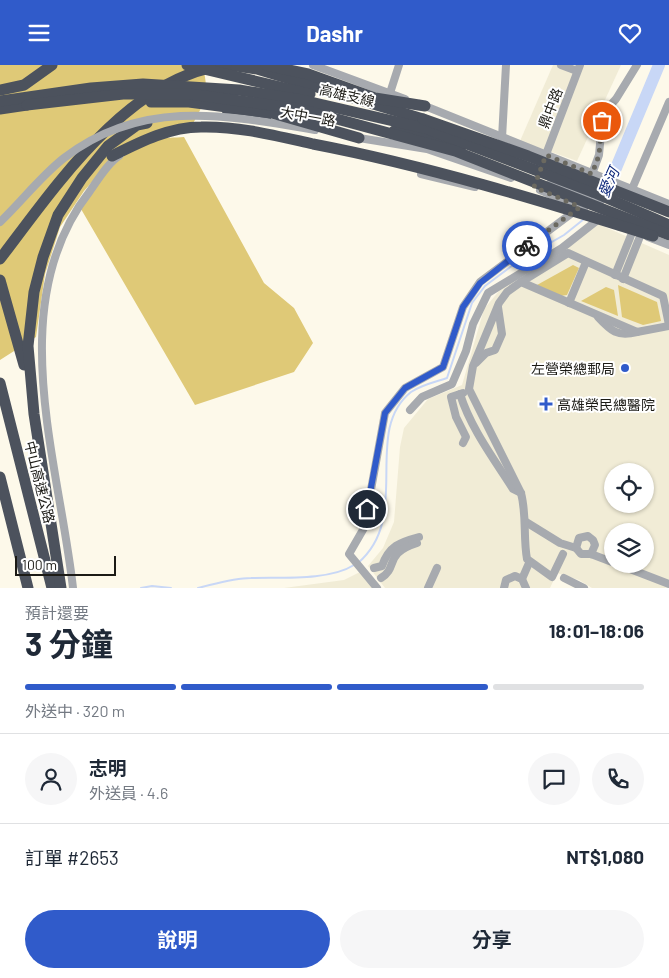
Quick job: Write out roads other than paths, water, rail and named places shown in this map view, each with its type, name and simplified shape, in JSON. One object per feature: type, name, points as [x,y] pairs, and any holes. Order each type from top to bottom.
[{"type":"highway","points":[[0,91],[24,85],[52,65]]},
{"type":"highway","points":[[187,65],[398,115],[528,156],[669,212]]},
{"type":"highway","points":[[0,259],[56,185],[127,111],[181,77],[209,67],[226,65]]},
{"type":"highway","points":[[230,65],[257,69],[426,124]]},
{"type":"highway","points":[[266,65],[308,74],[375,98],[425,106]]},
{"type":"highway","name":"高雄支線","points":[[0,101],[91,88],[143,85],[239,90],[302,100],[426,124],[669,226]]},
{"type":"highway","name":"高雄支線","points":[[0,109],[123,94],[190,94],[300,109],[455,151],[669,234]]},
{"type":"highway","points":[[27,105],[53,107],[111,102],[189,102],[272,113],[359,138]]},
{"type":"highway","points":[[34,414],[28,346],[34,292],[43,257],[58,215],[82,178],[108,146],[137,125],[194,114],[244,115],[417,133],[534,175]]},
{"type":"highway","points":[[58,215],[94,172],[112,156],[151,137],[186,128],[208,127],[248,131],[354,151],[555,205],[669,241]]},
{"type":"highway","points":[[594,196],[620,197],[669,217]]},
{"type":"highway","points":[[0,280],[21,353],[34,414],[61,588]]},
{"type":"highway","name":"中山高速公路","points":[[0,383],[52,588]]},
{"type":"highway","points":[[0,477],[28,588]]},
{"type":"street","points":[[313,65],[425,106],[502,139],[669,204]]},
{"type":"street","points":[[390,93],[399,65]]},
{"type":"street","points":[[502,139],[506,65]]},
{"type":"street","points":[[561,65],[579,68]]},
{"type":"street","points":[[592,174],[599,155],[602,121],[606,110],[616,99],[637,65]]},
{"type":"street","name":"鼎中路","points":[[534,187],[534,175],[546,155],[579,68]]},
{"type":"street","points":[[632,189],[669,101]]},
{"type":"street","name":"大中一路","points":[[0,223],[64,159],[93,139],[128,124],[172,115],[239,117],[427,149],[534,187],[669,245]]},
{"type":"street","points":[[73,588],[68,548],[49,443],[43,373],[42,325],[49,282],[59,246],[76,207],[114,159],[153,135],[190,127],[237,131],[354,154],[459,185],[525,194],[579,207]]},
{"type":"street","points":[[534,175],[594,196],[605,204],[669,234]]},
{"type":"street","points":[[377,588],[349,554],[364,529],[385,413],[405,388],[443,367],[463,307],[480,283],[579,207]]},
{"type":"street","points":[[410,410],[422,397],[452,384],[466,351],[473,324],[488,293],[562,249],[601,217]]},
{"type":"street","points":[[615,275],[632,230],[637,225],[644,222],[669,226]]},
{"type":"street","points":[[623,279],[641,234]]},
{"type":"street","points":[[521,282],[636,331],[669,325],[663,296],[568,253],[521,282],[507,292],[498,304],[473,366],[469,389],[521,493],[526,522],[524,545],[529,563],[522,579]]},
{"type":"street","points":[[569,303],[586,262]]},
{"type":"street","points":[[473,366],[486,353],[495,350],[502,334],[498,304]]},
{"type":"street","points":[[463,443],[466,437],[456,417],[451,397],[469,389]]},
{"type":"street","points":[[460,394],[466,413],[479,436],[513,489],[521,493]]},
{"type":"street","points":[[479,436],[488,428]]},
{"type":"street","points":[[526,522],[560,543],[576,548],[581,554],[591,554],[604,559]]},
{"type":"street","points":[[576,548],[579,538],[588,536],[595,545],[591,554]]},
{"type":"street","points":[[374,568],[382,566],[396,543],[418,540],[402,548],[393,556],[386,575],[381,578]]},
{"type":"street","points":[[529,563],[552,577],[563,554]]},
{"type":"street","points":[[428,588],[437,568]]},
{"type":"street","points":[[640,573],[669,584]]},
{"type":"street","points":[[504,588],[508,578],[515,576],[522,579],[526,588]]},
{"type":"street","points":[[564,578],[584,588]]},
{"type":"waterway","name":"愛河","points":[[606,192],[659,65]]},
{"type":"waterway","name":"愛河","points":[[358,563],[374,544],[382,522],[386,499],[389,429],[397,409],[411,392],[447,378],[472,303],[485,286],[517,262],[564,235],[584,219]]},
{"type":"waterway","points":[[198,588],[244,578],[318,576],[331,574],[354,565]]},
{"type":"waterway","points":[[141,588],[152,586],[171,588]]},
{"type":"place","name":"左營榮總郵局","points":[[625,368]]},
{"type":"place","name":"高雄榮民總醫院","points":[[546,404]]}]
